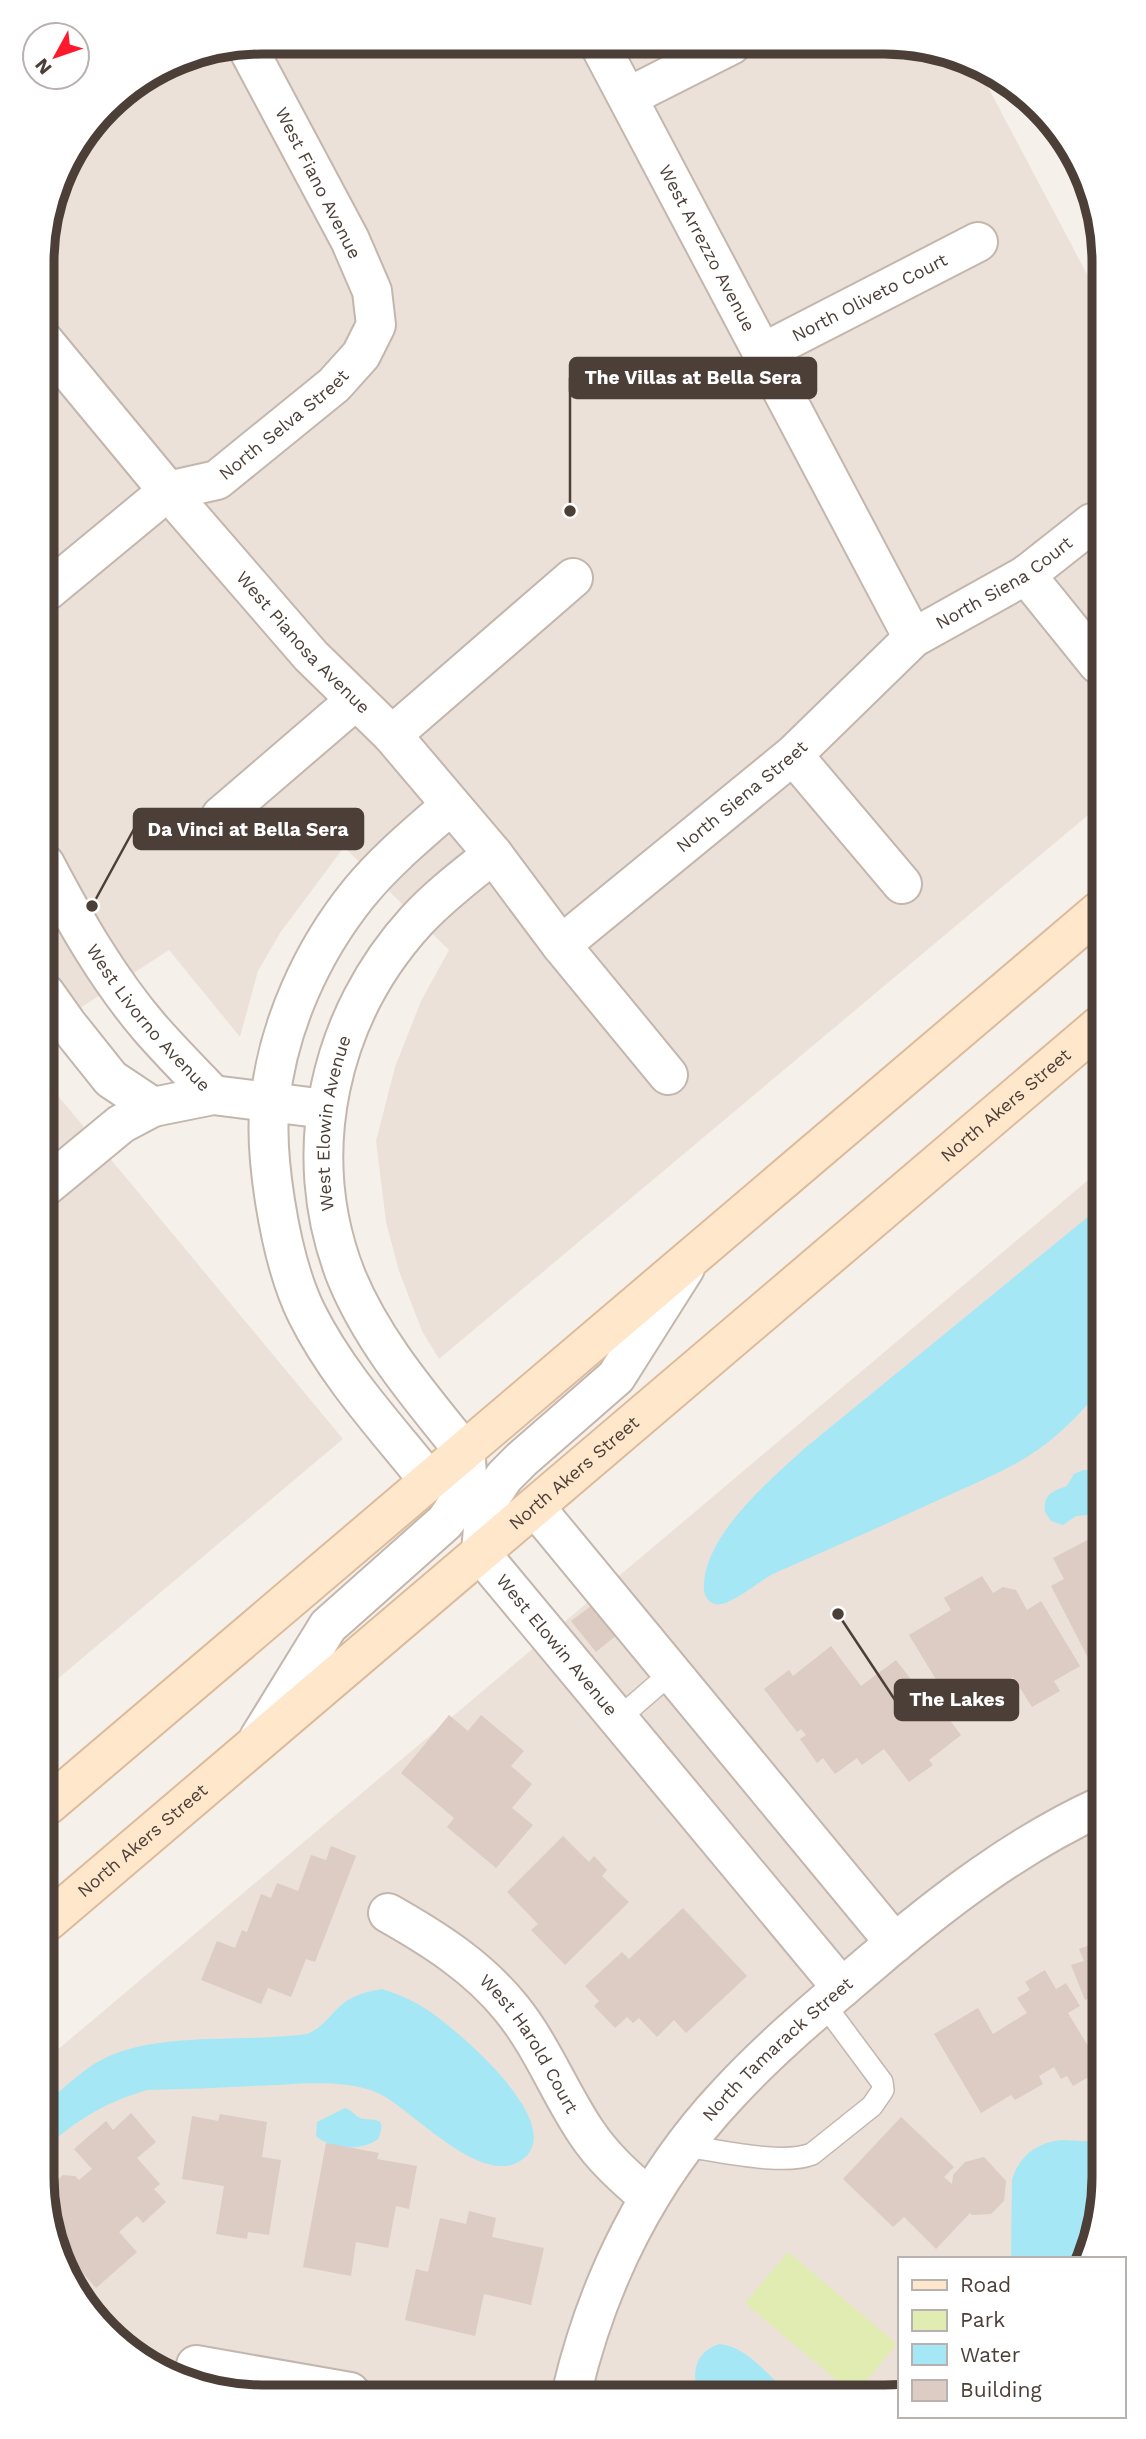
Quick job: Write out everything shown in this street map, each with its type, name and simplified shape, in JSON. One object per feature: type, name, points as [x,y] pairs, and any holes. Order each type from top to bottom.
[{"type":"main road","points":[[54,1800],[1092,917]]},
{"type":"main road","name":"North Akers Street","points":[[54,1916],[1092,1033]]},
{"type":"street","name":"West Arrezzo Avenue","points":[[605,54],[913,638]]},
{"type":"street","points":[[628,97],[713,54]]},
{"type":"street","name":"West Fiano Avenue","points":[[251,55],[350,240],[372,290],[376,326]]},
{"type":"street","name":"North Oliveto Court","points":[[762,353],[978,242]]},
{"type":"street","name":"North Selva Street","points":[[168,491],[217,480],[334,385],[361,355],[376,326]]},
{"type":"street","name":"West Pianosa Avenue","points":[[55,354],[168,491],[311,656],[392,735],[493,854],[561,945],[668,1075]]},
{"type":"street","points":[[55,585],[168,491]]},
{"type":"street","name":"North Siena Court","points":[[913,638],[1026,575],[1092,523]]},
{"type":"street","points":[[1026,575],[1092,655]]},
{"type":"street","points":[[392,735],[573,578]]},
{"type":"street","name":"North Siena Street","points":[[561,945],[793,755],[913,638]]},
{"type":"street","points":[[220,816],[356,700]]},
{"type":"street","points":[[793,755],[902,884]]},
{"type":"street","points":[[429,1481],[348,1380],[326,1349],[305,1311],[279,1227],[271,1173],[270,1102],[280,1045],[296,1001],[322,947],[358,894],[401,848],[451,805]]},
{"type":"street","name":"West Elowin Avenue","points":[[464,1451],[390,1358],[346,1275],[331,1227],[323,1182],[326,1109],[337,1056],[382,965],[408,931],[440,897],[493,854]]},
{"type":"street","name":"West Livorno Avenue","points":[[55,881],[103,964],[128,999],[149,1027],[213,1095]]},
{"type":"street","points":[[55,1007],[111,1079],[153,1107]]},
{"type":"street","name":"West Livorno Avenue","points":[[55,1179],[121,1124],[153,1107],[213,1095],[326,1109]]},
{"type":"street","points":[[481,1554],[484,1514],[492,1495],[504,1478],[616,1377],[690,1260]]},
{"type":"street","points":[[252,1749],[328,1626],[428,1539],[452,1514],[467,1485],[468,1466],[464,1451]]},
{"type":"street","points":[[535,1507],[895,1943]]},
{"type":"street","name":"West Elowin Avenue","points":[[481,1554],[618,1718],[833,1996]]},
{"type":"street","name":"North Tamarack Street","points":[[574,2385],[590,2324],[624,2246],[649,2199],[684,2146],[726,2095],[895,1943],[1004,1862],[1091,1812]]},
{"type":"street","name":"West Harold Court","points":[[388,1913],[439,1942],[482,1976],[534,2039],[586,2132],[609,2162],[649,2199]]},
{"type":"street","points":[[196,2365],[310,2385]]},
{"type":"lane","points":[[618,1718],[671,1673]]},
{"type":"lane","points":[[684,2146],[777,2158],[804,2157],[812,2154],[872,2106],[883,2090],[882,2082],[833,1996]]},
{"type":"shaded area","points":[[884,54],[925,58],[951,65],[985,81],[1092,284],[1092,812],[439,1359],[422,1331],[399,1271],[386,1222],[376,1141],[395,1067],[421,1001],[449,950],[344,847],[280,933],[258,971],[240,1037],[169,950],[55,1025],[55,248],[61,208],[70,182],[89,146],[115,115],[146,89],[182,70],[221,58],[248,55]]},
{"type":"shaded area","points":[[55,1092],[343,1439],[54,1682]]},
{"type":"shaded area","points":[[1092,1177],[1091,2191],[1088,2218],[1075,2257],[898,2257],[898,2384],[262,2385],[221,2381],[195,2374],[146,2350],[106,2314],[89,2293],[76,2269],[61,2231],[56,2204],[54,2053]]},
{"type":"green space","points":[[788,2252],[897,2344],[863,2385],[842,2385],[745,2303]]},
{"type":"water","points":[[1092,1214],[1091,1400],[1076,1417],[1038,1450],[1017,1463],[775,1573],[728,1602],[715,1604],[709,1601],[704,1592],[704,1582],[708,1563],[717,1544],[743,1508],[805,1448]]},
{"type":"water","points":[[1091,1470],[1091,1512],[1076,1516],[1063,1525],[1051,1521],[1045,1512],[1047,1497],[1067,1486],[1074,1474]]},
{"type":"water","points":[[382,1989],[415,2003],[440,2019],[481,2055],[520,2100],[531,2123],[533,2143],[523,2159],[507,2166],[488,2164],[449,2144],[380,2094],[351,2085],[335,2084],[147,2090],[120,2099],[95,2112],[54,2141],[54,2097],[82,2072],[105,2058],[151,2044],[307,2034],[319,2027],[350,1999]]},
{"type":"water","points":[[345,2108],[360,2118],[380,2122],[382,2126],[378,2139],[364,2146],[347,2147],[330,2144],[316,2136],[317,2122]]},
{"type":"water","points":[[1091,2141],[1091,2191],[1081,2244],[1075,2257],[1011,2257],[1012,2180],[1019,2164],[1030,2152],[1052,2142]]},
{"type":"water","points":[[719,2344],[729,2346],[747,2355],[779,2385],[696,2385],[698,2362],[712,2347]]},
{"type":"building","points":[[1091,1538],[1091,1664],[1051,1586],[1064,1579],[1053,1558]]},
{"type":"building","points":[[982,1576],[993,1593],[1003,1587],[1016,1590],[1027,1610],[1041,1601],[1080,1666],[1054,1681],[1060,1691],[1032,1707],[1013,1677],[964,1706],[949,1681],[940,1686],[909,1635],[951,1610],[944,1598]]},
{"type":"building","points":[[595,1603],[619,1633],[596,1652],[571,1621]]},
{"type":"building","points":[[831,1646],[861,1686],[896,1660],[927,1700],[932,1697],[961,1735],[929,1760],[933,1765],[909,1782],[884,1749],[862,1765],[857,1758],[835,1774],[823,1758],[817,1763],[800,1739],[806,1735],[801,1729],[797,1732],[764,1689],[789,1670],[793,1676]]},
{"type":"building","points":[[449,1715],[468,1731],[481,1715],[524,1751],[511,1766],[532,1784],[512,1808],[533,1825],[496,1868],[447,1827],[454,1818],[401,1773]]},
{"type":"building","points":[[563,1836],[589,1862],[594,1856],[607,1870],[602,1876],[629,1902],[565,1965],[531,1930],[538,1924],[507,1892]]},
{"type":"building","points":[[331,1846],[356,1856],[315,1962],[306,1959],[291,1997],[268,1988],[261,2004],[201,1980],[217,1941],[235,1948],[242,1930],[247,1932],[261,1894],[271,1898],[277,1883],[298,1891],[311,1855],[326,1860]]},
{"type":"building","points":[[683,1908],[747,1976],[686,2033],[674,2020],[657,2037],[639,2018],[633,2023],[627,2017],[615,2028],[594,2006],[599,2001],[585,1986],[622,1952],[629,1959]]},
{"type":"building","points":[[1091,1944],[1091,1998],[1085,2000],[1071,1965],[1084,1961],[1079,1949]]},
{"type":"building","points":[[1045,1970],[1056,1989],[1066,1983],[1080,2006],[1068,2013],[1091,2051],[1091,2075],[1073,2086],[1067,2076],[1061,2079],[1054,2067],[1039,2076],[1043,2084],[1015,2100],[1011,2095],[981,2113],[934,2034],[978,2008],[993,2034],[1027,2013],[1017,1998],[1030,1990],[1025,1982]]},
{"type":"building","points":[[131,2113],[156,2142],[137,2158],[160,2184],[154,2189],[166,2202],[143,2223],[137,2216],[119,2232],[137,2252],[96,2288],[70,2257],[61,2231],[54,2183],[63,2175],[75,2176],[79,2180],[92,2169],[74,2149],[106,2121],[113,2130]]},
{"type":"building","points":[[220,2114],[267,2122],[262,2157],[281,2160],[269,2235],[248,2232],[247,2239],[216,2234],[224,2186],[182,2179],[192,2116],[218,2121]]},
{"type":"building","points":[[901,2117],[954,2167],[944,2177],[952,2184],[953,2175],[965,2162],[984,2157],[1006,2181],[1004,2201],[991,2214],[970,2213],[936,2249],[904,2217],[893,2227],[843,2179]]},
{"type":"building","points":[[326,2143],[379,2153],[377,2159],[417,2166],[409,2209],[396,2206],[388,2248],[356,2242],[351,2276],[303,2267]]},
{"type":"building","points":[[469,2211],[496,2218],[492,2237],[544,2248],[531,2305],[484,2294],[475,2336],[405,2320],[416,2269],[428,2272],[440,2218],[466,2224]]},
{"type":"place","name":"The Villas at Bella Sera","points":[[570,511]]},
{"type":"place","name":"Da Vinci at Bella Sera","points":[[92,906]]},
{"type":"place","name":"The Lakes","points":[[838,1614]]}]
